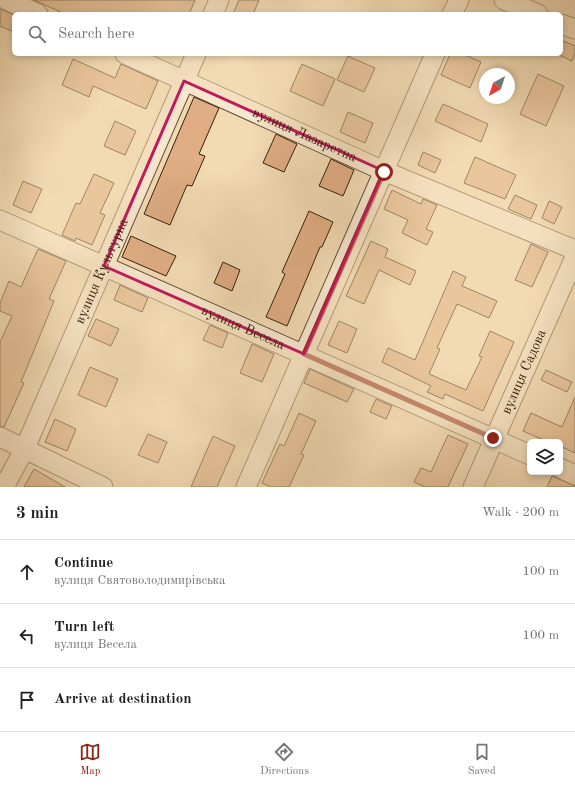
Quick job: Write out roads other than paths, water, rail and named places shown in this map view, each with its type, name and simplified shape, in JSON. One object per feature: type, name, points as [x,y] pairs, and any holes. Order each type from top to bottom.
[{"type":"street","points":[[7,0],[34,12]]},
{"type":"street","points":[[214,12],[220,0]]},
{"type":"street","points":[[453,12],[459,0]]},
{"type":"street","points":[[504,0],[533,12]]},
{"type":"street","points":[[563,25],[575,29]]},
{"type":"street","name":"вулиця Лазаретна","points":[[129,56],[384,172],[575,250]]},
{"type":"street","name":"вулиця Культурна","points":[[4,487],[25,448],[195,56]]},
{"type":"street","points":[[246,487],[434,56]]},
{"type":"street","name":"вулиця Весела","points":[[0,220],[527,454]]},
{"type":"street","name":"вулиця Садова","points":[[473,487],[493,438],[575,257]]},
{"type":"street","points":[[0,437],[102,487]]},
{"type":"street","points":[[563,469],[575,475]]}]
